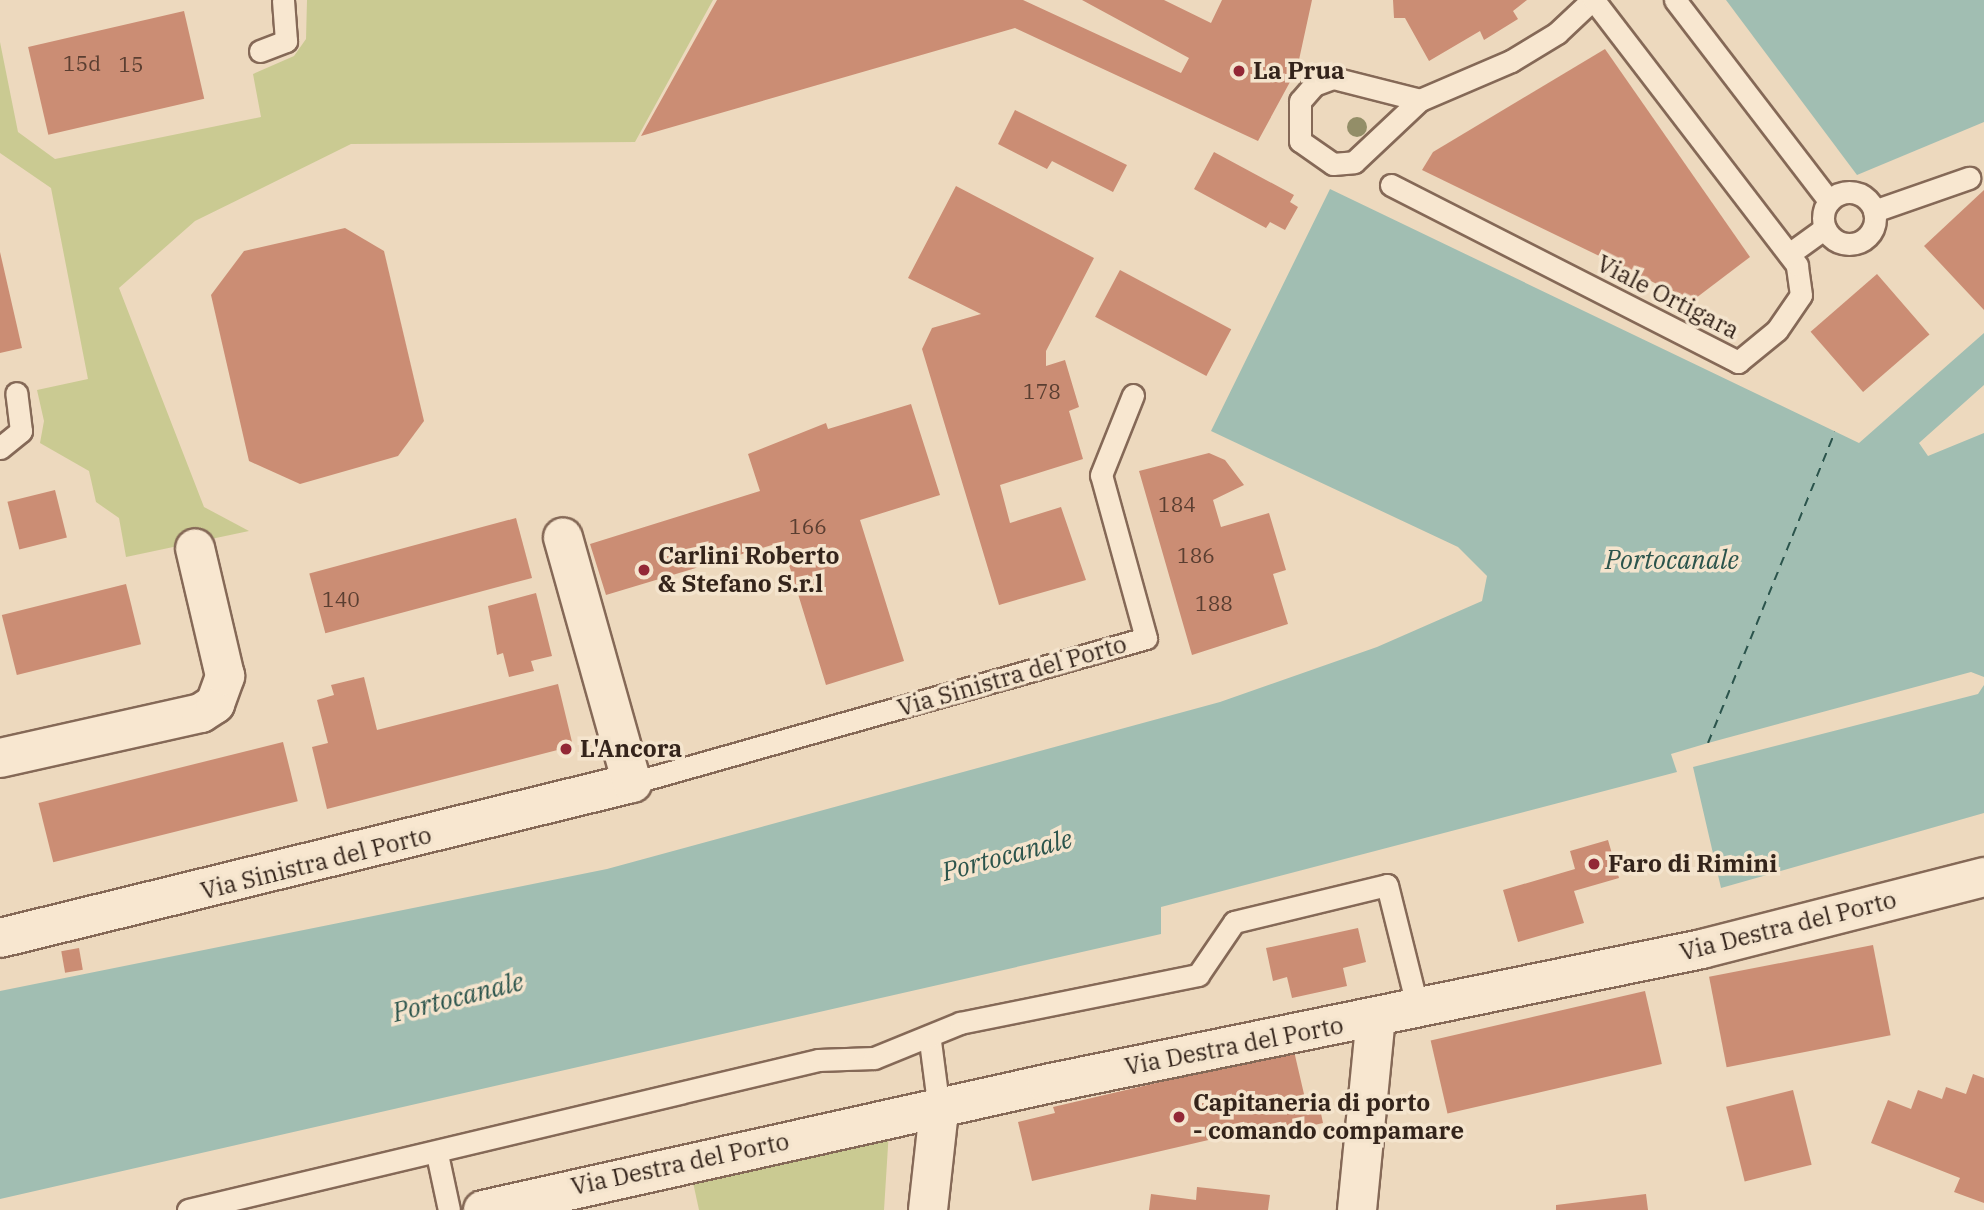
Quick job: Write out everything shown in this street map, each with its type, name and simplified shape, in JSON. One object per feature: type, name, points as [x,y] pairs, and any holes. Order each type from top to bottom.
[{"type":"street","points":[[562,538],[632,783]]},
{"type":"street","points":[[0,758],[201,713],[215,704],[225,676],[195,548]]},
{"type":"street","name":"Via Sinistra del Porto","points":[[2,927],[632,783]]},
{"type":"street","name":"Via Destra del Porto","points":[[483,1210],[1702,948],[1984,877]]},
{"type":"street","points":[[1357,1210],[1376,1017]]},
{"type":"street","points":[[928,1210],[939,1110]]},
{"type":"lane","points":[[260,51],[286,41],[283,0]]},
{"type":"lane","points":[[1420,100],[1333,78],[1314,85],[1300,101],[1300,141],[1333,164],[1354,162],[1420,100],[1511,61],[1557,33],[1593,0]]},
{"type":"lane","name":"Viale Ortigara","points":[[1391,185],[1738,362],[1777,330],[1801,295],[1789,254],[1593,0]]},
{"type":"lane","points":[[1675,0],[1829,201],[1825,228],[1789,254]]},
{"type":"lane","points":[[1874,211],[1969,178]]},
{"type":"lane","points":[[1825,228],[1836,241],[1861,241],[1873,228],[1874,211],[1857,193],[1829,201]]},
{"type":"lane","points":[[0,447],[21,431],[16,393]]},
{"type":"lane","name":"Via Sinistra del Porto","points":[[632,783],[1146,638],[1101,475],[1133,396]]},
{"type":"lane","points":[[188,1210],[437,1154],[818,1060],[874,1058],[930,1041],[960,1023],[1198,975],[1234,922],[1387,885],[1418,1009]]},
{"type":"lane","points":[[930,1041],[939,1110]]},
{"type":"lane","points":[[437,1154],[450,1210]]},
{"type":"green space","points":[[307,0],[713,0],[635,142],[351,144],[195,221],[119,288],[204,507],[249,531],[126,557],[119,518],[96,502],[89,471],[40,443],[44,421],[37,390],[88,379],[51,188],[0,153],[0,42],[18,132],[55,159],[261,117],[253,74],[294,56],[306,39]]},
{"type":"green space","points":[[889,1130],[884,1210],[699,1210],[691,1173]]},
{"type":"water","points":[[1726,0],[1984,0],[1984,122],[1857,175]]},
{"type":"water","name":"Portocanale","points":[[1330,189],[1859,443],[1984,333],[1984,385],[1919,443],[1928,456],[1984,433],[1984,677],[1971,672],[1708,743],[1671,754],[1677,772],[1161,907],[1161,934],[0,1199],[0,991],[607,869],[1220,702],[1377,647],[1482,601],[1487,576],[1458,547],[1211,431]]},
{"type":"water","points":[[1984,685],[1984,813],[1721,888],[1693,767],[1978,694]]},
{"type":"building","points":[[717,0],[1023,0],[1181,73],[1189,58],[1082,0],[1164,0],[1211,23],[1222,0],[1312,0],[1297,69],[1258,141],[1015,28],[641,136]]},
{"type":"building","name":"La Prua","points":[[1393,0],[1527,0],[1513,11],[1518,19],[1484,40],[1480,31],[1429,61],[1405,18],[1394,18]]},
{"type":"building","points":[[184,11],[204,99],[48,135],[28,47]]},
{"type":"building","points":[[1605,49],[1750,257],[1692,301],[1422,170],[1433,152]]},
{"type":"building","points":[[1015,110],[1127,165],[1113,192],[1052,161],[1047,169],[998,144]]},
{"type":"building","points":[[1214,152],[1294,195],[1290,202],[1298,207],[1285,230],[1270,222],[1266,228],[1194,189]]},
{"type":"building","points":[[956,186],[1094,258],[1046,351],[1046,366],[1065,360],[1079,407],[1069,411],[1083,459],[1000,485],[1010,523],[1061,507],[1086,580],[999,605],[922,349],[932,328],[981,314],[908,278]]},
{"type":"building","points":[[1984,190],[1984,310],[1924,246]]},
{"type":"building","points":[[345,228],[384,251],[424,421],[398,456],[300,484],[249,461],[211,295],[244,251]]},
{"type":"building","points":[[0,252],[22,348],[0,353]]},
{"type":"building","points":[[1120,270],[1231,329],[1206,376],[1095,317]]},
{"type":"building","points":[[1877,274],[1929,334],[1863,392],[1811,332]]},
{"type":"building","name":"Carlini Roberto & Stefano S.r.l","points":[[911,404],[940,495],[860,520],[904,661],[826,685],[782,542],[606,595],[590,544],[760,491],[748,454],[826,423],[828,429]]},
{"type":"building","points":[[1209,453],[1225,460],[1244,485],[1213,500],[1221,527],[1269,513],[1286,570],[1273,574],[1288,624],[1192,655],[1139,471]]},
{"type":"building","points":[[55,490],[67,538],[19,549],[7,502]]},
{"type":"building","points":[[516,518],[532,578],[325,633],[309,573]]},
{"type":"building","points":[[126,584],[141,644],[17,675],[2,615]]},
{"type":"building","points":[[536,593],[552,656],[531,661],[534,671],[509,677],[503,653],[497,655],[488,606]]},
{"type":"building","points":[[364,677],[377,730],[558,684],[573,746],[327,809],[312,747],[328,743],[317,700],[334,695],[331,685]]},
{"type":"building","points":[[283,742],[298,801],[53,862],[38,803]]},
{"type":"building","points":[[1608,840],[1619,878],[1574,891],[1584,923],[1518,942],[1503,890],[1575,869],[1570,851]]},
{"type":"building","points":[[1358,928],[1366,962],[1343,968],[1347,986],[1292,998],[1287,977],[1273,981],[1266,948]]},
{"type":"building","points":[[1873,945],[1891,1035],[1727,1067],[1709,977]]},
{"type":"building","points":[[79,948],[83,970],[65,973],[61,951]]},
{"type":"building","points":[[1645,991],[1662,1064],[1448,1114],[1431,1040]]},
{"type":"building","name":"Capitaneria di porto - comando compamare","points":[[1294,1051],[1307,1107],[1319,1104],[1323,1123],[1288,1131],[1286,1122],[1032,1181],[1018,1122],[1055,1113],[1053,1107]]},
{"type":"building","points":[[1973,1074],[1984,1078],[1984,1203],[1954,1192],[1960,1178],[1871,1143],[1888,1100],[1911,1109],[1918,1090],[1942,1099],[1946,1087],[1966,1094]]},
{"type":"building","points":[[1793,1090],[1812,1165],[1745,1181],[1726,1107]]},
{"type":"building","points":[[1197,1187],[1270,1195],[1268,1210],[1149,1210],[1151,1194],[1196,1200]]},
{"type":"building","points":[[1646,1194],[1648,1210],[1556,1210],[1556,1205]]},
{"type":"ferry route","points":[[1708,743],[1835,432]]},
{"type":"place","name":"La Prua","points":[[1239,71]]},
{"type":"place","name":"Carlini Roberto & Stefano S.r.l","points":[[644,570]]},
{"type":"place","name":"L'Ancora","points":[[566,749]]},
{"type":"place","name":"Faro di Rimini","points":[[1594,864]]},
{"type":"place","name":"Capitaneria di porto - comando compamare","points":[[1179,1117]]}]
